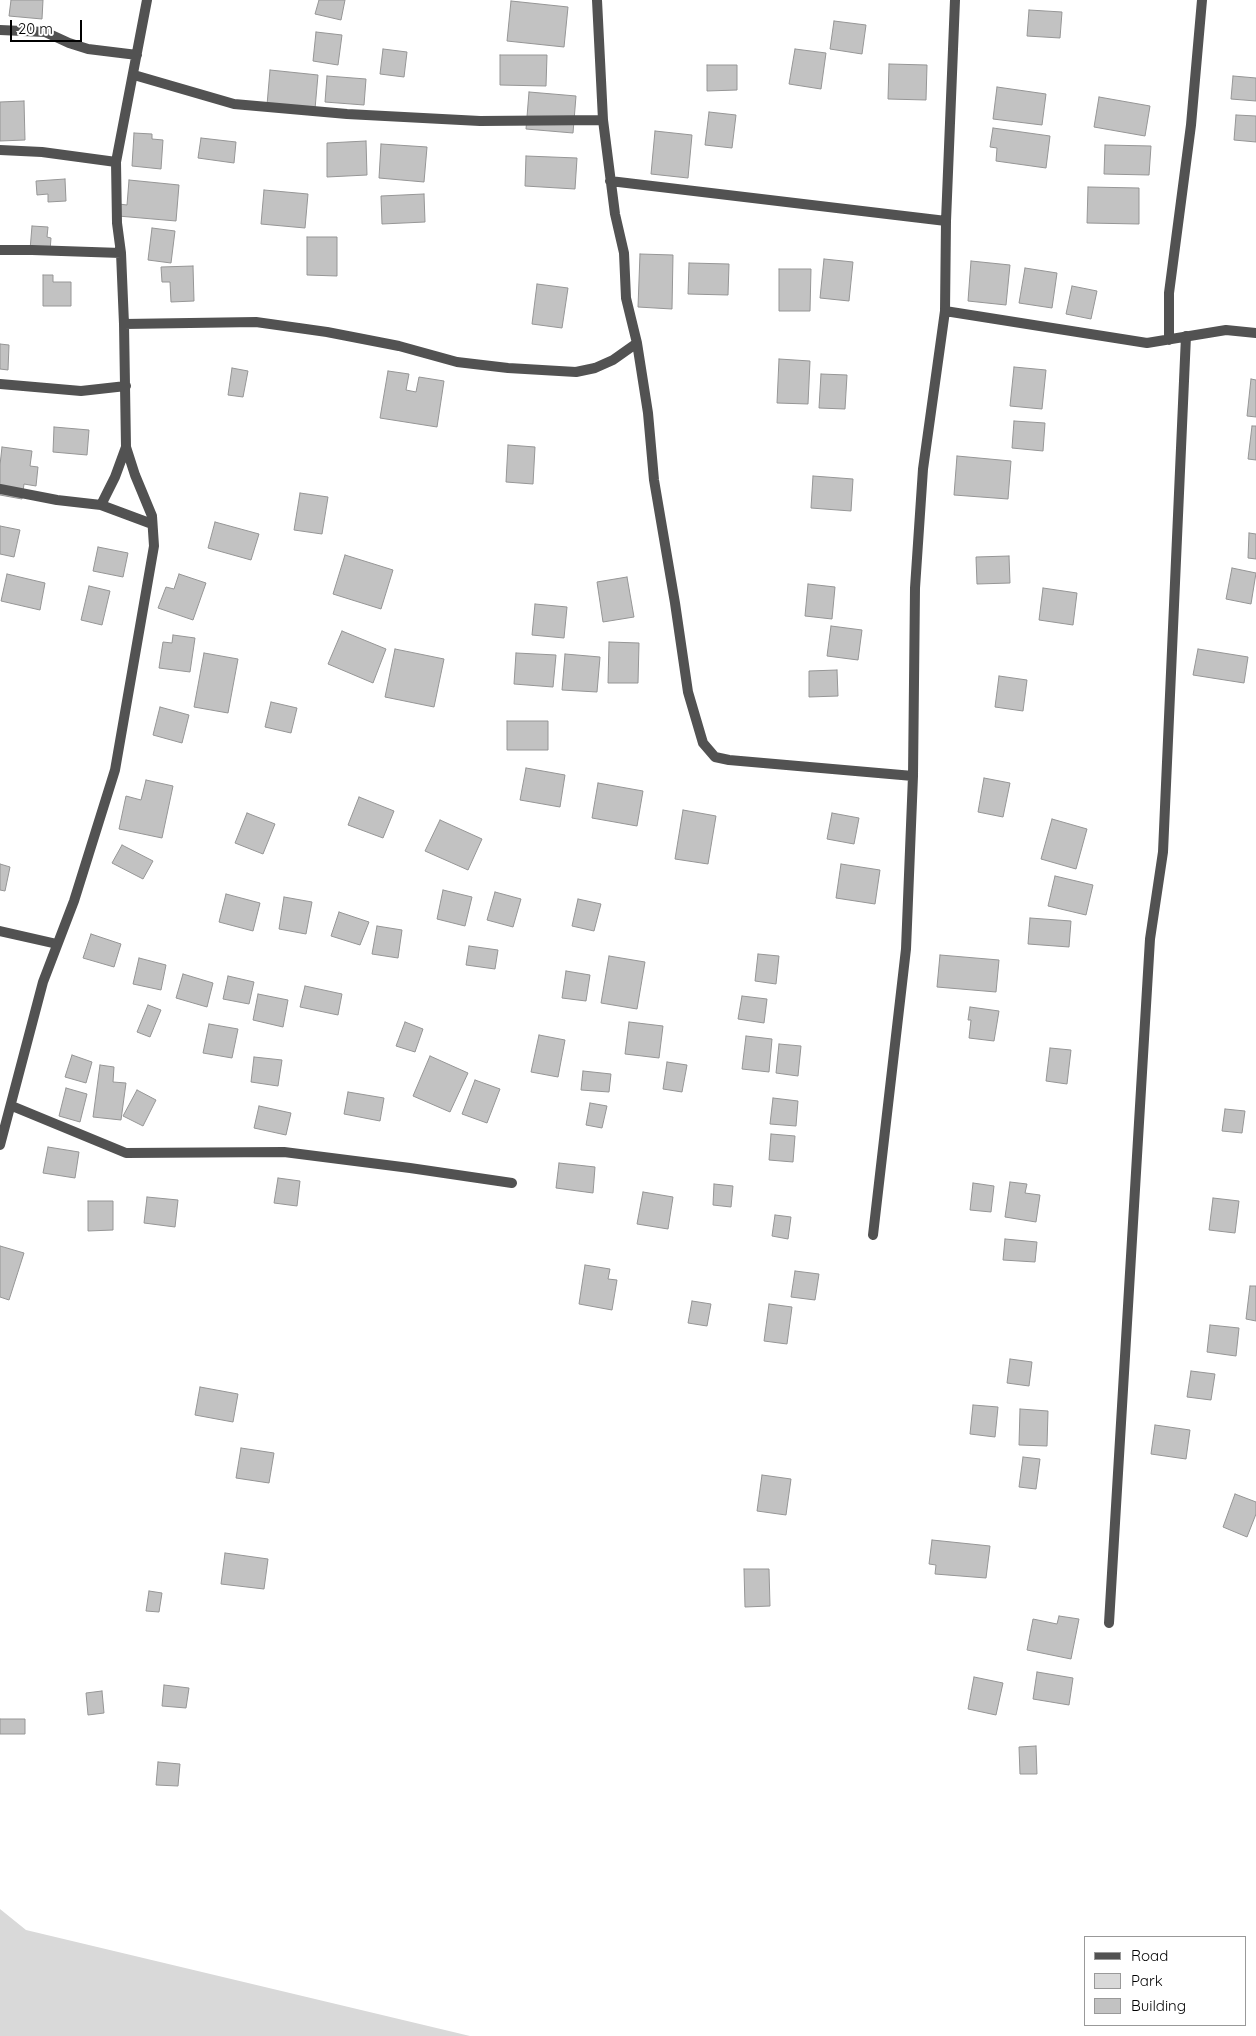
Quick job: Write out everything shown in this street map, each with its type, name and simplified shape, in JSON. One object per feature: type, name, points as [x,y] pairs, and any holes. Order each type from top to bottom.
[{"type":"street","points":[[0,1145],[12,1106],[43,982],[74,901],[115,770],[154,546],[152,516],[126,447],[124,324],[121,253],[117,223],[116,162],[147,0]]},
{"type":"street","points":[[597,0],[603,120],[610,181],[624,254],[626,298],[637,343],[648,413],[654,480],[676,603],[688,692],[703,742],[715,757],[729,760],[913,776]]},
{"type":"street","points":[[873,1235],[906,949],[913,776],[915,588],[923,469],[945,311],[946,221],[955,0]]},
{"type":"street","points":[[1169,340],[1169,293],[1191,125],[1202,0]]},
{"type":"street","points":[[0,30],[45,32],[88,49],[137,56]]},
{"type":"street","points":[[134,75],[234,104],[347,114],[480,121],[603,120]]},
{"type":"street","points":[[0,150],[42,152],[116,162]]},
{"type":"street","points":[[610,181],[946,221]]},
{"type":"street","points":[[0,250],[121,253]]},
{"type":"street","points":[[945,311],[1147,342],[1226,330],[1256,333]]},
{"type":"street","points":[[124,324],[256,322],[327,332],[400,346],[457,362],[508,368],[576,372],[594,368],[613,360],[637,343]]},
{"type":"street","points":[[1109,1623],[1150,939],[1163,852],[1186,336]]},
{"type":"street","points":[[0,384],[81,391],[126,386]]},
{"type":"street","points":[[101,505],[115,477],[126,447]]},
{"type":"street","points":[[0,489],[57,500],[101,505],[152,524]]},
{"type":"street","points":[[0,932],[57,944]]},
{"type":"street","points":[[12,1106],[126,1153],[284,1152],[512,1183]]},
{"type":"green space","points":[[0,1909],[26,1930],[470,2036],[0,2036]]},
{"type":"building","points":[[11,0],[43,0],[42,19],[9,16]]},
{"type":"building","points":[[319,0],[345,0],[341,20],[315,14]]},
{"type":"building","points":[[511,1],[568,7],[564,47],[507,41]]},
{"type":"building","points":[[1029,10],[1062,12],[1060,38],[1027,36]]},
{"type":"building","points":[[834,21],[866,25],[862,54],[830,49]]},
{"type":"building","points":[[316,32],[342,35],[338,65],[313,61]]},
{"type":"building","points":[[383,49],[407,52],[404,77],[380,74]]},
{"type":"building","points":[[795,49],[826,53],[821,89],[789,84]]},
{"type":"building","points":[[500,55],[547,55],[546,86],[500,85]]},
{"type":"building","points":[[889,64],[927,65],[926,100],[888,99]]},
{"type":"building","points":[[707,65],[737,65],[737,90],[707,91]]},
{"type":"building","points":[[270,70],[318,75],[315,109],[267,105]]},
{"type":"building","points":[[327,76],[366,79],[364,105],[325,102]]},
{"type":"building","points":[[1233,76],[1256,78],[1256,101],[1231,99]]},
{"type":"building","points":[[997,87],[1046,94],[1042,125],[993,119]]},
{"type":"building","points":[[529,92],[576,96],[573,133],[526,129]]},
{"type":"building","points":[[1099,97],[1150,106],[1145,136],[1094,127]]},
{"type":"building","points":[[24,101],[25,140],[0,141],[0,102]]},
{"type":"building","points":[[709,112],[736,115],[732,148],[705,145]]},
{"type":"building","points":[[1236,115],[1256,116],[1256,142],[1234,140]]},
{"type":"building","points":[[993,128],[1050,136],[1046,168],[996,161],[997,148],[990,147]]},
{"type":"building","points":[[655,131],[692,135],[688,178],[651,174]]},
{"type":"building","points":[[134,133],[152,134],[152,139],[163,140],[161,169],[132,166]]},
{"type":"building","points":[[201,138],[236,142],[234,163],[198,158]]},
{"type":"building","points":[[366,141],[367,175],[327,177],[327,143]]},
{"type":"building","points":[[381,144],[427,147],[424,182],[379,178]]},
{"type":"building","points":[[1105,145],[1151,146],[1149,175],[1104,174]]},
{"type":"building","points":[[526,156],[577,158],[575,189],[525,186]]},
{"type":"building","points":[[65,179],[66,201],[48,202],[48,194],[37,195],[36,181]]},
{"type":"building","points":[[129,180],[179,185],[176,221],[118,216],[119,204],[127,205]]},
{"type":"building","points":[[1088,187],[1139,188],[1139,224],[1087,223]]},
{"type":"building","points":[[264,190],[308,194],[305,228],[261,224]]},
{"type":"building","points":[[424,194],[425,222],[382,224],[381,196]]},
{"type":"building","points":[[32,226],[48,227],[47,237],[51,238],[50,251],[30,250]]},
{"type":"building","points":[[152,228],[175,231],[171,263],[148,260]]},
{"type":"building","points":[[307,237],[337,237],[337,276],[307,275]]},
{"type":"building","points":[[640,254],[673,255],[672,309],[638,307]]},
{"type":"building","points":[[824,259],[853,262],[849,301],[820,298]]},
{"type":"building","points":[[971,261],[1010,265],[1006,305],[968,301]]},
{"type":"building","points":[[689,263],[729,264],[728,295],[688,294]]},
{"type":"building","points":[[193,266],[194,301],[171,302],[170,282],[162,282],[161,267]]},
{"type":"building","points":[[1025,268],[1057,273],[1052,308],[1019,303]]},
{"type":"building","points":[[779,269],[811,269],[810,311],[779,311]]},
{"type":"building","points":[[43,275],[53,275],[53,282],[71,282],[71,306],[43,306]]},
{"type":"building","points":[[537,284],[568,288],[562,328],[532,324]]},
{"type":"building","points":[[1072,286],[1097,291],[1091,319],[1066,314]]},
{"type":"building","points":[[0,344],[9,345],[8,370],[0,369]]},
{"type":"building","points":[[779,359],[810,361],[808,404],[777,403]]},
{"type":"building","points":[[1014,367],[1046,370],[1042,409],[1010,406]]},
{"type":"building","points":[[232,368],[248,371],[243,397],[228,395]]},
{"type":"building","points":[[388,371],[409,374],[406,390],[416,392],[419,377],[444,381],[437,427],[380,418]]},
{"type":"building","points":[[821,374],[847,375],[845,409],[819,408]]},
{"type":"building","points":[[1251,379],[1256,380],[1256,417],[1247,416]]},
{"type":"building","points":[[1014,421],[1045,423],[1043,451],[1012,448]]},
{"type":"building","points":[[1252,426],[1256,426],[1256,460],[1248,459]]},
{"type":"building","points":[[54,427],[89,430],[87,455],[53,452]]},
{"type":"building","points":[[508,445],[535,447],[533,484],[506,482]]},
{"type":"building","points":[[2,447],[32,451],[30,466],[38,467],[36,486],[24,484],[22,499],[0,495]]},
{"type":"building","points":[[957,456],[1011,461],[1008,499],[954,495]]},
{"type":"building","points":[[813,476],[853,479],[851,511],[811,508]]},
{"type":"building","points":[[300,493],[328,497],[322,534],[294,530]]},
{"type":"building","points":[[215,522],[259,534],[251,560],[208,548]]},
{"type":"building","points":[[0,526],[20,530],[14,557],[0,554]]},
{"type":"building","points":[[1249,533],[1256,534],[1256,559],[1248,558]]},
{"type":"building","points":[[98,547],[128,553],[123,577],[93,571]]},
{"type":"building","points":[[345,555],[393,570],[381,609],[333,594]]},
{"type":"building","points":[[1009,556],[1010,583],[977,584],[976,557]]},
{"type":"building","points":[[1232,568],[1256,573],[1251,604],[1226,599]]},
{"type":"building","points":[[7,574],[45,583],[40,610],[1,601]]},
{"type":"building","points":[[179,574],[206,583],[193,620],[158,608],[166,587],[174,589]]},
{"type":"building","points":[[627,577],[634,617],[603,622],[597,582]]},
{"type":"building","points":[[808,584],[835,587],[832,619],[805,616]]},
{"type":"building","points":[[89,586],[110,591],[102,625],[81,620]]},
{"type":"building","points":[[1043,588],[1077,593],[1073,625],[1039,620]]},
{"type":"building","points":[[535,604],[567,607],[564,638],[532,635]]},
{"type":"building","points":[[831,626],[862,630],[858,660],[827,656]]},
{"type":"building","points":[[342,631],[386,649],[373,683],[328,664]]},
{"type":"building","points":[[173,635],[195,638],[190,672],[159,668],[163,642],[172,643]]},
{"type":"building","points":[[609,642],[639,643],[638,683],[608,683]]},
{"type":"building","points":[[395,649],[444,659],[434,707],[385,697]]},
{"type":"building","points":[[1198,649],[1248,657],[1244,683],[1193,675]]},
{"type":"building","points":[[204,653],[238,659],[228,713],[194,707]]},
{"type":"building","points":[[516,653],[556,655],[553,687],[514,684]]},
{"type":"building","points":[[565,654],[600,657],[597,692],[562,690]]},
{"type":"building","points":[[837,670],[838,696],[809,697],[809,671]]},
{"type":"building","points":[[999,676],[1027,680],[1023,711],[995,707]]},
{"type":"building","points":[[271,702],[297,708],[291,733],[265,727]]},
{"type":"building","points":[[160,707],[189,715],[182,743],[153,735]]},
{"type":"building","points":[[507,721],[548,721],[548,750],[507,750]]},
{"type":"building","points":[[526,768],[565,775],[560,807],[520,800]]},
{"type":"building","points":[[984,778],[1010,783],[1003,817],[978,812]]},
{"type":"building","points":[[146,780],[173,786],[162,838],[119,829],[126,796],[141,800]]},
{"type":"building","points":[[598,783],[643,791],[637,826],[592,818]]},
{"type":"building","points":[[359,797],[394,811],[383,838],[348,825]]},
{"type":"building","points":[[683,810],[716,816],[708,864],[675,859]]},
{"type":"building","points":[[247,813],[275,824],[263,854],[235,843]]},
{"type":"building","points":[[832,813],[859,818],[854,844],[827,839]]},
{"type":"building","points":[[1052,819],[1087,829],[1076,869],[1041,859]]},
{"type":"building","points":[[440,820],[482,839],[468,870],[425,851]]},
{"type":"building","points":[[122,845],[153,861],[143,879],[112,863]]},
{"type":"building","points":[[0,864],[10,867],[5,891],[0,890]]},
{"type":"building","points":[[841,864],[880,870],[875,904],[836,898]]},
{"type":"building","points":[[1055,876],[1093,885],[1086,915],[1048,906]]},
{"type":"building","points":[[443,890],[472,897],[465,926],[437,919]]},
{"type":"building","points":[[495,892],[521,899],[513,927],[487,920]]},
{"type":"building","points":[[226,894],[260,903],[253,931],[219,922]]},
{"type":"building","points":[[284,897],[312,902],[306,934],[279,929]]},
{"type":"building","points":[[578,899],[601,904],[594,931],[572,926]]},
{"type":"building","points":[[339,912],[369,922],[360,945],[331,936]]},
{"type":"building","points":[[1030,918],[1071,921],[1069,947],[1028,944]]},
{"type":"building","points":[[377,926],[402,930],[398,958],[372,954]]},
{"type":"building","points":[[91,934],[121,944],[114,967],[83,958]]},
{"type":"building","points":[[469,946],[498,950],[495,969],[466,965]]},
{"type":"building","points":[[758,954],[779,956],[776,984],[755,981]]},
{"type":"building","points":[[940,955],[999,960],[996,992],[937,987]]},
{"type":"building","points":[[609,956],[645,962],[637,1009],[601,1003]]},
{"type":"building","points":[[139,958],[166,965],[161,990],[133,984]]},
{"type":"building","points":[[566,971],[590,975],[586,1001],[562,998]]},
{"type":"building","points":[[183,974],[213,983],[207,1007],[176,998]]},
{"type":"building","points":[[228,976],[254,982],[249,1004],[223,999]]},
{"type":"building","points":[[305,986],[342,994],[338,1015],[300,1007]]},
{"type":"building","points":[[258,994],[288,1000],[283,1027],[253,1020]]},
{"type":"building","points":[[742,996],[767,999],[764,1023],[738,1019]]},
{"type":"building","points":[[148,1005],[161,1010],[150,1037],[137,1032]]},
{"type":"building","points":[[970,1007],[999,1011],[994,1041],[969,1038],[971,1020],[968,1020]]},
{"type":"building","points":[[405,1022],[423,1029],[415,1052],[396,1046]]},
{"type":"building","points":[[629,1022],[663,1026],[659,1058],[625,1054]]},
{"type":"building","points":[[209,1024],[238,1029],[232,1058],[203,1053]]},
{"type":"building","points":[[539,1035],[565,1040],[558,1077],[531,1072]]},
{"type":"building","points":[[746,1036],[772,1039],[769,1072],[742,1069]]},
{"type":"building","points":[[779,1044],[801,1046],[798,1076],[776,1073]]},
{"type":"building","points":[[1050,1048],[1071,1050],[1067,1084],[1046,1081]]},
{"type":"building","points":[[72,1055],[92,1062],[86,1083],[65,1077]]},
{"type":"building","points":[[430,1056],[468,1073],[450,1112],[413,1096]]},
{"type":"building","points":[[254,1057],[282,1060],[278,1086],[251,1082]]},
{"type":"building","points":[[667,1062],[687,1065],[682,1092],[663,1089]]},
{"type":"building","points":[[100,1065],[114,1067],[113,1082],[126,1083],[121,1120],[93,1117]]},
{"type":"building","points":[[583,1071],[611,1074],[609,1092],[581,1090]]},
{"type":"building","points":[[475,1080],[500,1089],[487,1123],[462,1114]]},
{"type":"building","points":[[66,1088],[87,1094],[80,1122],[59,1116]]},
{"type":"building","points":[[137,1090],[156,1100],[143,1126],[123,1116]]},
{"type":"building","points":[[348,1092],[384,1098],[380,1121],[344,1114]]},
{"type":"building","points":[[773,1098],[798,1101],[796,1126],[770,1124]]},
{"type":"building","points":[[590,1103],[607,1106],[602,1128],[586,1125]]},
{"type":"building","points":[[259,1106],[291,1113],[286,1135],[254,1128]]},
{"type":"building","points":[[1225,1109],[1245,1111],[1242,1133],[1222,1131]]},
{"type":"building","points":[[771,1134],[795,1136],[793,1162],[769,1160]]},
{"type":"building","points":[[48,1147],[79,1152],[75,1178],[43,1173]]},
{"type":"building","points":[[559,1163],[595,1167],[593,1193],[556,1188]]},
{"type":"building","points":[[278,1178],[300,1181],[297,1206],[274,1203]]},
{"type":"building","points":[[1010,1182],[1027,1184],[1025,1193],[1040,1195],[1036,1222],[1005,1217]]},
{"type":"building","points":[[973,1183],[994,1186],[991,1212],[970,1210]]},
{"type":"building","points":[[714,1184],[733,1186],[731,1207],[713,1205]]},
{"type":"building","points":[[643,1192],[673,1197],[668,1229],[637,1224]]},
{"type":"building","points":[[147,1197],[178,1200],[175,1227],[144,1223]]},
{"type":"building","points":[[1213,1198],[1239,1201],[1235,1233],[1209,1230]]},
{"type":"building","points":[[88,1201],[113,1201],[113,1230],[88,1231]]},
{"type":"building","points":[[775,1215],[791,1217],[788,1239],[772,1236]]},
{"type":"building","points":[[1005,1239],[1037,1242],[1035,1262],[1003,1260]]},
{"type":"building","points":[[0,1246],[24,1253],[9,1300],[0,1297]]},
{"type":"building","points":[[585,1265],[610,1269],[608,1279],[617,1280],[612,1310],[579,1304]]},
{"type":"building","points":[[795,1271],[819,1274],[815,1300],[791,1297]]},
{"type":"building","points":[[1250,1286],[1256,1286],[1256,1321],[1246,1319]]},
{"type":"building","points":[[692,1301],[711,1304],[707,1326],[688,1323]]},
{"type":"building","points":[[769,1304],[792,1307],[787,1344],[764,1341]]},
{"type":"building","points":[[1210,1325],[1239,1328],[1236,1356],[1207,1352]]},
{"type":"building","points":[[1010,1359],[1032,1362],[1029,1386],[1007,1383]]},
{"type":"building","points":[[1191,1371],[1215,1374],[1211,1400],[1187,1397]]},
{"type":"building","points":[[200,1387],[238,1394],[233,1422],[195,1415]]},
{"type":"building","points":[[973,1405],[998,1407],[995,1437],[970,1434]]},
{"type":"building","points":[[1020,1409],[1048,1411],[1047,1446],[1019,1445]]},
{"type":"building","points":[[1155,1425],[1190,1430],[1186,1459],[1151,1454]]},
{"type":"building","points":[[241,1448],[274,1453],[269,1483],[236,1478]]},
{"type":"building","points":[[1023,1457],[1040,1459],[1036,1489],[1019,1487]]},
{"type":"building","points":[[762,1475],[791,1479],[786,1515],[757,1511]]},
{"type":"building","points":[[1235,1494],[1256,1502],[1256,1514],[1247,1537],[1223,1527]]},
{"type":"building","points":[[932,1540],[990,1546],[986,1578],[935,1574],[936,1565],[929,1564]]},
{"type":"building","points":[[225,1553],[268,1559],[264,1589],[221,1584]]},
{"type":"building","points":[[744,1569],[769,1569],[770,1606],[745,1607]]},
{"type":"building","points":[[149,1591],[162,1593],[159,1612],[146,1611]]},
{"type":"building","points":[[1059,1616],[1079,1619],[1071,1659],[1027,1650],[1033,1619],[1057,1624]]},
{"type":"building","points":[[1037,1672],[1073,1678],[1069,1705],[1033,1699]]},
{"type":"building","points":[[974,1677],[1003,1683],[996,1715],[968,1709]]},
{"type":"building","points":[[164,1685],[189,1688],[186,1708],[162,1706]]},
{"type":"building","points":[[102,1691],[104,1713],[88,1715],[86,1693]]},
{"type":"building","points":[[0,1719],[25,1719],[25,1734],[0,1734]]},
{"type":"building","points":[[1036,1746],[1037,1774],[1020,1774],[1019,1747]]},
{"type":"building","points":[[158,1762],[180,1764],[178,1786],[156,1785]]}]
